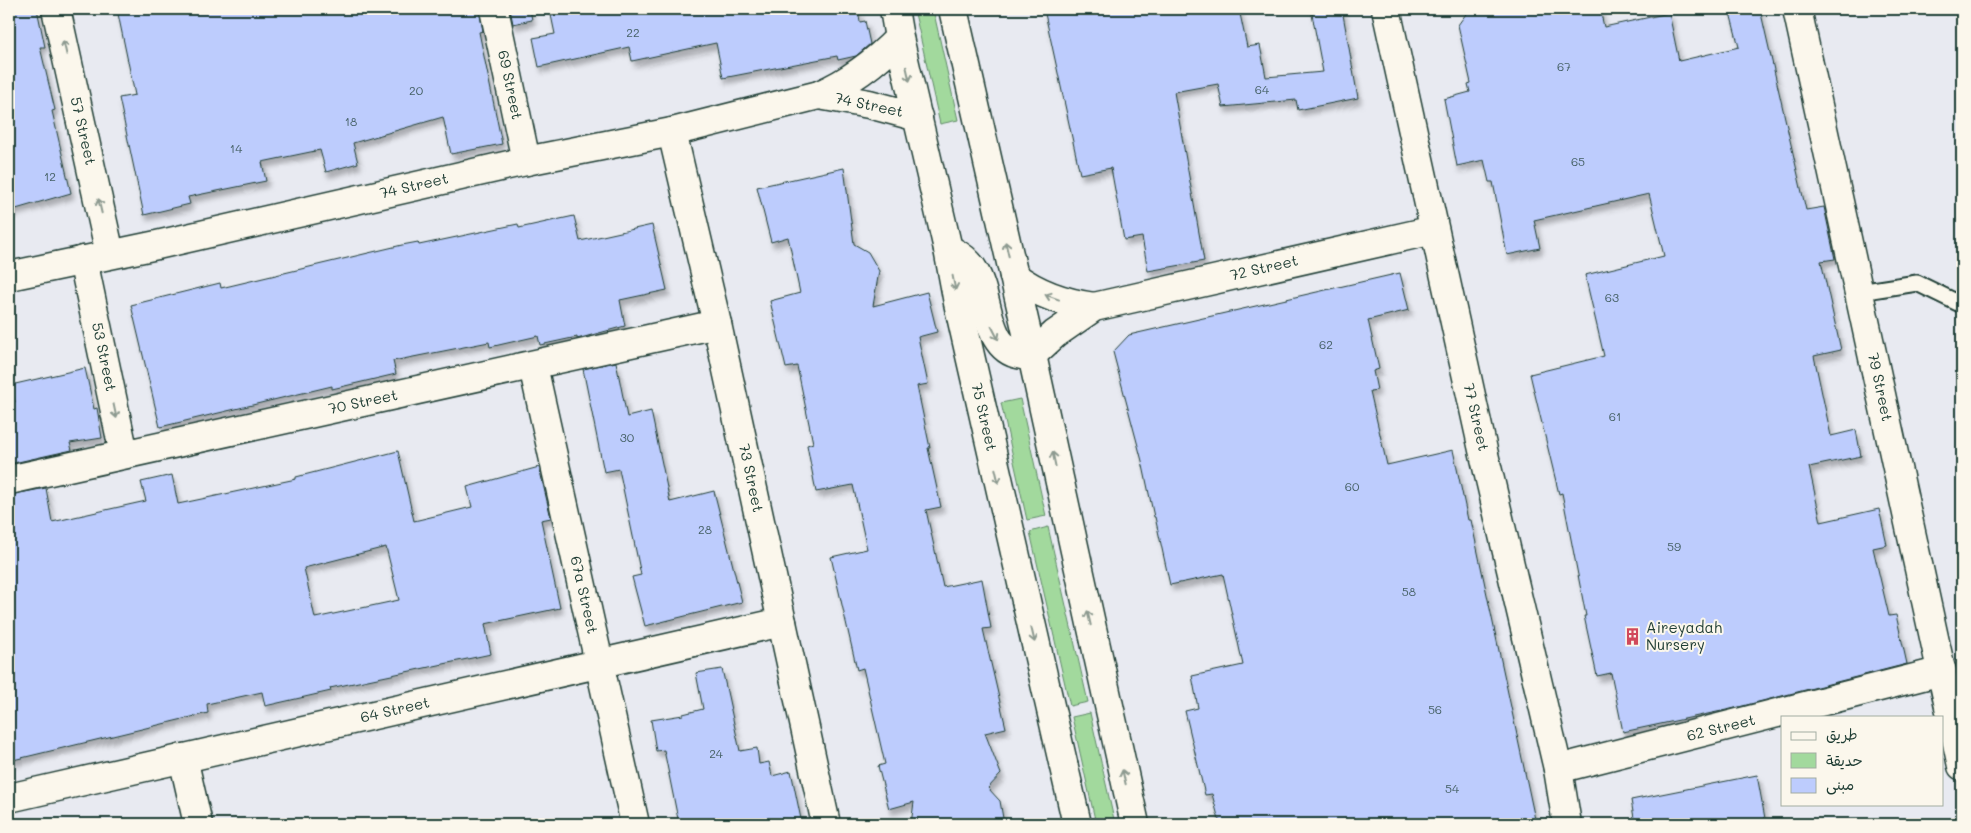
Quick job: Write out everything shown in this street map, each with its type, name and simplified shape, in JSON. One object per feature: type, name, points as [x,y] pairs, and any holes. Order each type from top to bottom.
[{"type":"street","name":"57 Street","points":[[56,9],[110,254]]},
{"type":"street","name":"69 Street","points":[[494,9],[526,161]]},
{"type":"street","name":"75 Street","points":[[894,9],[948,249],[960,313],[1077,824]]},
{"type":"street","points":[[953,9],[1032,354],[1135,824]]},
{"type":"street","name":"77 Street","points":[[1386,9],[1483,450],[1558,770],[1567,824]]},
{"type":"street","name":"79 Street","points":[[1797,9],[1962,766]]},
{"type":"street","name":"74 Street","points":[[9,276],[526,161],[672,132],[819,95],[863,72],[899,38]]},
{"type":"street","name":"74 Street","points":[[819,95],[869,104],[918,117]]},
{"type":"street","name":"73 Street","points":[[672,132],[717,324],[826,824]]},
{"type":"street","name":"72 Street","points":[[1032,354],[1055,334],[1094,307],[1434,230]]},
{"type":"street","points":[[948,249],[967,260],[974,269],[979,280],[992,327],[1000,342],[1014,354],[1032,354]]},
{"type":"street","name":"53 Street","points":[[83,260],[124,454]]},
{"type":"street","name":"72 Street","points":[[1014,276],[1038,292],[1094,307]]},
{"type":"street","name":"70 Street","points":[[9,480],[717,324]]},
{"type":"street","name":"67a Street","points":[[533,366],[635,824]]},
{"type":"street","name":"64 Street","points":[[9,798],[782,622]]},
{"type":"street","name":"62 Street","points":[[1558,770],[1942,671]]},
{"type":"street","points":[[183,758],[198,824]]},
{"type":"lane","points":[[1859,292],[1917,283],[1962,305]]},
{"type":"green space","points":[[914,9],[933,9],[958,120],[940,124]]},
{"type":"green space","points":[[1020,399],[1046,516],[1027,520],[1001,403]]},
{"type":"green space","points":[[1048,527],[1088,702],[1070,706],[1030,532]]},
{"type":"green space","points":[[1090,713],[1115,824],[1096,824],[1072,717]]},
{"type":"building","points":[[9,9],[37,9],[45,47],[40,47],[55,110],[52,111],[71,193],[9,211]]},
{"type":"building","points":[[117,9],[479,9],[483,31],[479,32],[502,144],[451,154],[443,117],[353,143],[358,163],[326,172],[320,150],[262,162],[266,181],[188,197],[190,204],[144,215],[119,98],[135,95]]},
{"type":"building","points":[[510,9],[530,9],[532,20],[513,24]]},
{"type":"building","points":[[579,9],[858,9],[860,22],[865,21],[870,44],[856,56],[838,60],[837,56],[723,78],[716,43],[632,61],[629,47],[539,67],[533,38],[555,34],[551,15]]},
{"type":"building","points":[[1044,9],[1239,9],[1247,47],[1260,45],[1266,77],[1323,72],[1311,9],[1342,9],[1358,98],[1298,110],[1296,100],[1223,107],[1218,84],[1174,92],[1204,261],[1148,271],[1142,237],[1124,240],[1111,168],[1080,174]]},
{"type":"building","points":[[1480,9],[1600,9],[1604,27],[1669,13],[1679,61],[1739,47],[1729,9],[1760,9],[1806,210],[1824,207],[1835,259],[1821,261],[1841,350],[1814,356],[1831,436],[1856,430],[1861,456],[1809,467],[1821,522],[1879,509],[1887,545],[1873,548],[1889,616],[1896,615],[1907,664],[1731,709],[1623,732],[1611,673],[1597,676],[1562,493],[1559,494],[1530,374],[1604,356],[1585,275],[1664,256],[1649,194],[1534,220],[1540,248],[1507,255],[1493,182],[1489,182],[1484,160],[1457,166],[1444,99],[1470,92],[1468,84],[1471,83],[1458,25],[1468,11]]},
{"type":"building","points":[[844,168],[854,244],[868,252],[879,271],[873,306],[927,292],[937,332],[918,337],[928,384],[917,386],[941,507],[926,510],[943,587],[982,579],[991,628],[983,629],[1006,728],[985,733],[1001,774],[988,788],[1000,801],[1004,824],[911,824],[914,802],[889,809],[878,766],[885,764],[863,668],[857,670],[831,557],[867,549],[853,485],[816,492],[807,445],[813,443],[797,366],[786,368],[770,301],[800,293],[788,237],[771,242],[757,187]]},
{"type":"building","points":[[574,216],[580,241],[652,225],[667,290],[620,300],[625,326],[577,339],[577,337],[540,345],[538,336],[490,347],[489,342],[393,361],[396,374],[332,389],[332,386],[160,427],[131,305],[220,283],[221,288],[402,245],[418,242],[419,245],[518,224],[519,228]]},
{"type":"building","points":[[1400,273],[1409,310],[1368,320],[1379,369],[1373,371],[1377,390],[1370,391],[1387,465],[1453,450],[1468,520],[1471,520],[1536,824],[1220,824],[1212,794],[1205,795],[1185,711],[1198,708],[1192,676],[1243,665],[1223,574],[1170,585],[1142,461],[1113,352],[1129,335]]},
{"type":"building","points":[[616,362],[627,417],[651,411],[670,502],[714,491],[742,602],[645,626],[632,577],[641,575],[619,469],[604,472],[583,369]]},
{"type":"building","points":[[85,368],[94,409],[97,408],[102,438],[70,443],[72,450],[9,464],[9,403],[15,402],[11,385]]},
{"type":"building","points":[[398,451],[414,521],[472,507],[467,487],[539,467],[551,518],[541,520],[560,608],[485,624],[491,654],[330,688],[331,691],[265,706],[262,692],[207,704],[208,713],[9,761],[9,495],[46,488],[52,522],[146,501],[141,482],[172,475],[178,504],[296,479],[296,477]],"holes":[[[386,547],[399,600],[315,618],[304,568]]]},
{"type":"building","points":[[722,669],[740,751],[757,748],[759,764],[769,762],[772,776],[791,771],[802,824],[679,824],[664,750],[656,751],[651,720],[683,715],[703,709],[696,673]]},
{"type":"building","points":[[1757,775],[1766,824],[1635,824],[1631,800]]},
{"type":"place","name":"Aireyadah Nursery","points":[[1632,637]]}]
